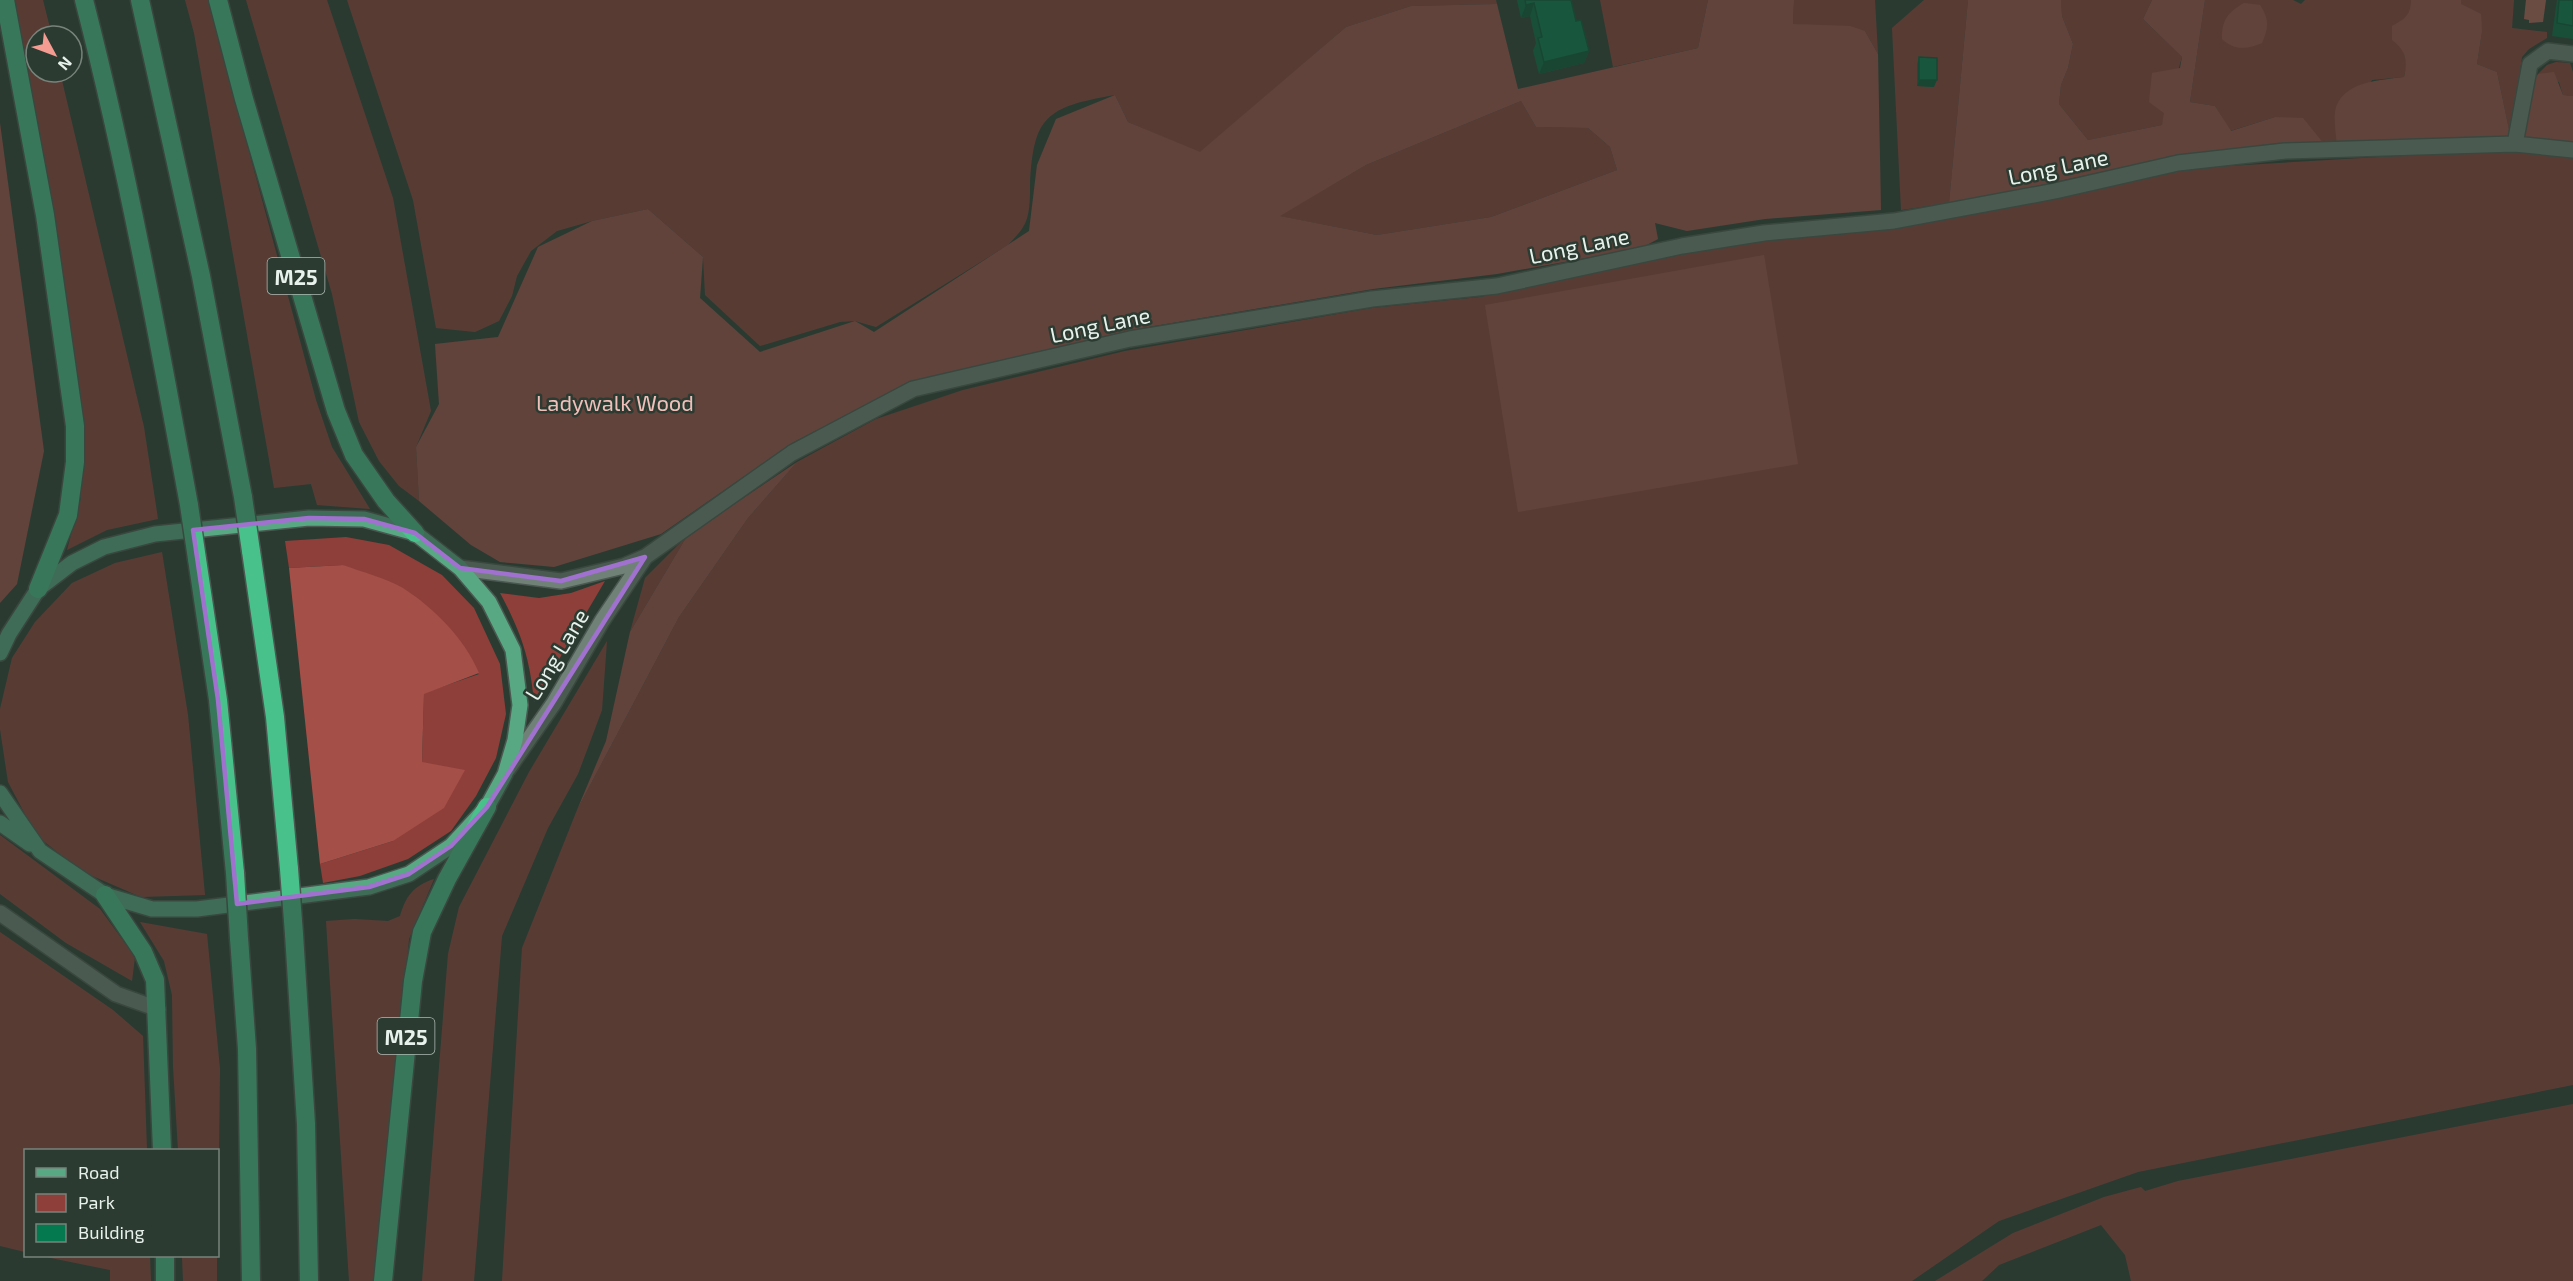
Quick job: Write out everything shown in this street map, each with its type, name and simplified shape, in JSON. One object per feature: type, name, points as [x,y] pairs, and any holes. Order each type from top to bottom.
[{"type":"highway","points":[[5,0],[45,215],[75,426],[75,462],[68,515],[38,589]]},
{"type":"highway","points":[[84,0],[110,103],[146,270],[189,505],[218,700],[235,873],[247,1049],[251,1281]]},
{"type":"highway","points":[[140,0],[201,276],[243,497],[275,717],[294,934],[306,1124],[309,1281]]},
{"type":"highway","name":"M25","points":[[218,0],[244,99],[336,411],[354,455],[386,501],[415,533]]},
{"type":"highway","name":"M25","points":[[383,1281],[405,1046],[422,932],[447,879],[487,807]]},
{"type":"highway","points":[[105,895],[143,952],[155,980],[158,1009],[162,1149]]},
{"type":"highway","points":[[165,1257],[165,1281]]},
{"type":"main road","points":[[0,653],[4,638],[38,589],[80,559],[104,548],[155,534],[309,518],[364,519],[415,533],[460,568],[489,602],[513,650],[520,705],[515,740],[505,774],[487,807],[451,846],[409,874],[369,887],[197,909],[152,909],[105,895],[0,823]]},
{"type":"main road","points":[[0,794],[40,851]]},
{"type":"street","points":[[2515,144],[2530,64],[2548,51],[2573,54]]},
{"type":"street","name":"Long Lane","points":[[460,568],[561,581],[624,566],[645,557],[792,453],[913,389],[1130,339],[1372,299],[1497,286],[1682,246],[1764,233],[1894,221],[2055,191],[2178,163],[2285,151],[2515,144],[2573,150]]},
{"type":"street","name":"Long Lane","points":[[505,774],[554,703],[602,621],[645,557]]},
{"type":"street","points":[[0,913],[49,950],[116,994],[158,1009]]},
{"type":"highlighted area","points":[[309,518],[364,519],[415,533],[460,568],[561,581],[645,557],[487,807],[451,846],[409,874],[369,887],[237,904],[218,700],[193,530]]},
{"type":"green space","points":[[7,0],[43,0],[49,24],[24,24],[24,84],[63,84],[144,427],[158,519],[107,530],[67,550],[81,498],[81,422]]},
{"type":"green space","points":[[185,0],[208,0],[316,400],[332,447],[370,509],[317,505],[311,484],[274,488],[194,33]]},
{"type":"green space","points":[[246,0],[327,0],[393,198],[431,411],[416,447],[419,501],[399,486],[379,461],[359,422],[332,294]]},
{"type":"green space","points":[[347,0],[1496,0],[1497,4],[1411,6],[1346,27],[1200,153],[1128,122],[1115,95],[1073,104],[1048,119],[1040,130],[1032,162],[1027,218],[1021,230],[1008,245],[876,327],[855,321],[840,322],[760,346],[705,295],[703,257],[648,209],[557,231],[531,251],[517,276],[512,296],[499,321],[475,332],[436,328],[413,200]]},
{"type":"green space","points":[[1600,0],[1708,0],[1698,48],[1613,67]]},
{"type":"green space","name":"Ladywalk Wood","points":[[1708,0],[1794,0],[1793,24],[1850,26],[1865,31],[1878,54],[1881,210],[1765,219],[1687,231],[1655,223],[1658,239],[1641,248],[1497,274],[1373,289],[1131,330],[912,381],[792,443],[661,534],[554,567],[500,562],[471,545],[419,501],[416,447],[439,404],[435,344],[498,337],[538,247],[592,221],[648,209],[703,257],[700,298],[760,352],[855,321],[874,332],[1029,231],[1037,165],[1056,119],[1115,95],[1128,122],[1200,152],[1346,27],[1411,6],[1497,4],[1518,89],[1698,48]],"holes":[[[1521,101],[1536,127],[1588,128],[1610,147],[1617,170],[1491,217],[1377,235],[1280,216],[1366,165]]]},
{"type":"green space","points":[[1794,0],[1875,0],[1878,54],[1865,31],[1793,24]]},
{"type":"green space","points":[[1924,0],[1968,0],[1949,203],[1901,210],[1892,28]]},
{"type":"green space","points":[[1968,0],[2061,0],[2062,16],[2073,44],[2068,68],[2061,85],[2059,104],[2088,140],[2162,125],[2164,113],[2149,102],[2152,73],[2180,68],[2182,57],[2143,19],[2152,0],[2205,0],[2190,102],[2215,106],[2231,131],[2275,117],[2303,118],[2324,144],[2174,156],[1949,203]]},
{"type":"green space","points":[[2061,0],[2152,0],[2143,19],[2182,57],[2162,125],[2088,140],[2059,104],[2061,85],[2068,68],[2073,44],[2062,16]]},
{"type":"green space","points":[[2205,0],[2293,0],[2301,4],[2305,0],[2411,0],[2411,11],[2405,19],[2402,47],[2407,64],[2404,77],[2372,80],[2337,145],[2324,144],[2275,117],[2230,131],[2215,106],[2190,102]]},
{"type":"green space","points":[[2411,0],[2461,0],[2461,4],[2481,14],[2482,32],[2477,64],[2497,72],[2511,139],[2337,145],[2335,112],[2338,102],[2345,94],[2363,84],[2404,77],[2405,56],[2392,40],[2392,26],[2406,16]]},
{"type":"green space","points":[[2461,0],[2514,0],[2512,28],[2547,32],[2547,38],[2529,49],[2522,57],[2511,139],[2497,72],[2477,64],[2482,32],[2461,4]]},
{"type":"green space","points":[[2244,3],[2260,5],[2265,15],[2267,28],[2262,43],[2241,48],[2232,46],[2222,39],[2222,32],[2224,22],[2233,10]]},
{"type":"green space","points":[[2556,62],[2570,63],[2573,72],[2573,96],[2563,95],[2559,82],[2538,74],[2547,65]]},
{"type":"green space","points":[[2554,72],[2563,95],[2573,96],[2573,145],[2518,140],[2529,89],[2538,74]]},
{"type":"green space","points":[[1521,101],[1536,127],[1588,128],[1610,147],[1617,170],[1491,217],[1377,235],[1279,216],[1366,165]]},
{"type":"green space","points":[[0,123],[44,451],[17,584],[0,603]]},
{"type":"green space","points":[[2514,149],[2573,154],[2573,1085],[2138,1172],[1999,1221],[1912,1281],[502,1281],[522,948],[577,810],[679,617],[748,518],[797,462],[876,419],[963,390],[1125,351],[1372,308],[1480,297],[1756,239],[2179,169]]},
{"type":"green space","points":[[1764,255],[1798,464],[1518,512],[1485,305]]},
{"type":"green space","points":[[797,462],[748,518],[679,617],[577,810],[606,741],[630,632],[687,536]]},
{"type":"green space","points":[[687,536],[630,632],[645,578]]},
{"type":"green space","points":[[346,537],[389,545],[442,575],[474,608],[500,664],[506,714],[496,758],[476,796],[451,831],[408,859],[360,876],[323,883],[320,864],[393,841],[422,762],[424,693],[479,674],[343,565],[289,568],[285,541]]},
{"type":"green space","points":[[162,552],[188,715],[205,895],[141,897],[81,871],[36,835],[8,782],[0,729],[0,709],[12,658],[35,622],[72,583],[115,563]]},
{"type":"green space","points":[[343,565],[396,584],[415,596],[457,636],[479,673],[424,694],[422,762],[465,770],[444,808],[393,841],[320,864],[289,568]]},
{"type":"green space","points":[[605,581],[534,702],[530,672],[523,646],[514,620],[500,593],[539,598],[571,593]]},
{"type":"green space","points":[[607,641],[602,710],[578,774],[548,828],[502,936],[474,1281],[422,1281],[448,954],[459,907],[529,772]]},
{"type":"green space","points":[[0,835],[100,909],[135,957],[132,981],[66,943],[0,894]]},
{"type":"green space","points":[[434,879],[409,939],[377,1281],[349,1281],[326,921],[354,919],[388,921],[400,916],[411,893]]},
{"type":"green space","points":[[140,922],[207,934],[220,1069],[219,1150],[178,1149],[172,995],[164,961]]},
{"type":"green space","points":[[0,932],[113,1010],[143,1036],[147,1149],[24,1149],[24,1252],[0,1246]]},
{"type":"green space","points":[[2573,1104],[2573,1281],[2131,1281],[2125,1255],[2101,1225],[1999,1265],[1982,1281],[1935,1281],[2013,1233],[2104,1197],[2141,1187],[2145,1191],[2178,1181]]},
{"type":"green space","points":[[46,1257],[150,1257],[151,1281],[110,1281],[110,1270]]},
{"type":"green space","points":[[182,1257],[217,1257],[217,1281],[183,1281]]},
{"type":"shaded area","points":[[2526,0],[2546,0],[2543,22],[2529,23],[2529,20],[2524,19]]},
{"type":"building","points":[[1525,0],[1571,0],[1576,21],[1581,20],[1589,51],[1544,62],[1538,38],[1542,37],[1534,3],[1526,5]]},
{"type":"building","points":[[2559,0],[2573,0],[2573,26],[2557,23]]},
{"type":"building","points":[[1919,57],[1937,58],[1937,80],[1919,80]]}]
